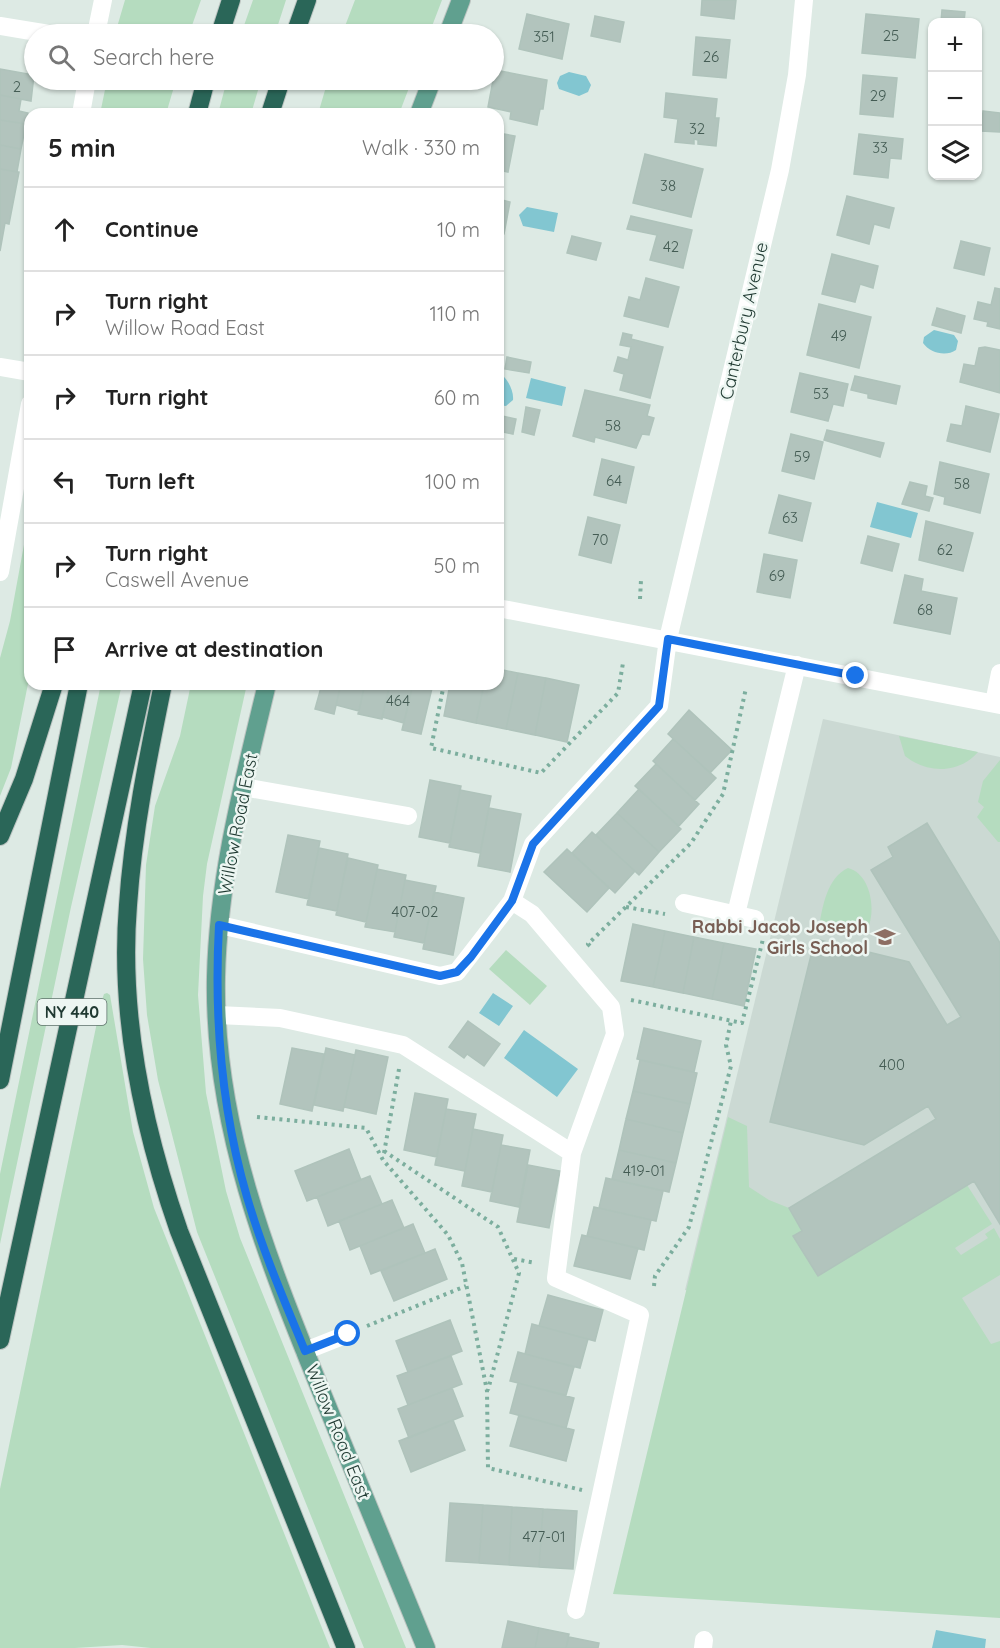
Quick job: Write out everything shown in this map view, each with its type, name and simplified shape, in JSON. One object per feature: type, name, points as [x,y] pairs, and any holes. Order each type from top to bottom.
[{"type":"highway","points":[[223,24],[231,0]]},
{"type":"highway","points":[[299,24],[307,0]]},
{"type":"highway","points":[[199,108],[203,90]]},
{"type":"highway","points":[[272,108],[278,90]]},
{"type":"highway","points":[[0,836],[40,735],[52,690]]},
{"type":"highway","points":[[0,1080],[78,690]]},
{"type":"highway","name":"NY 440","points":[[0,1340],[142,690]]},
{"type":"highway","points":[[162,690],[137,826],[128,905],[129,1015],[142,1097],[154,1154],[179,1232],[346,1648]]},
{"type":"main road","points":[[452,24],[461,0]]},
{"type":"main road","points":[[421,108],[428,90]]},
{"type":"main road","name":"Willow Road East","points":[[266,690],[243,787],[226,873],[219,925],[217,1015],[229,1117],[247,1197],[305,1351],[426,1648]]},
{"type":"street","points":[[98,24],[103,0]]},
{"type":"street","name":"Canterbury Avenue","points":[[219,925],[440,976],[457,972],[512,901],[533,844],[659,706],[668,639],[780,170],[797,75],[804,0]]},
{"type":"street","points":[[0,26],[24,30]]},
{"type":"street","points":[[82,108],[85,90]]},
{"type":"street","points":[[0,367],[24,371]]},
{"type":"street","points":[[0,572],[24,438]]},
{"type":"street","points":[[504,609],[997,704],[1000,672]]},
{"type":"street","points":[[736,914],[797,665]]},
{"type":"street","points":[[243,787],[408,816]]},
{"type":"street","points":[[512,901],[532,914],[611,1007],[615,1034],[572,1153],[556,1278],[640,1315],[576,1610]]},
{"type":"street","points":[[678,909],[736,914],[760,926]]},
{"type":"street","points":[[217,1015],[280,1018],[403,1045],[572,1153]]},
{"type":"street","points":[[305,1351],[348,1334]]},
{"type":"path","points":[[640,599],[641,579]]},
{"type":"path","points":[[443,690],[431,747],[541,773],[618,693],[623,663]]},
{"type":"path","points":[[594,953],[588,944],[691,843],[723,794],[746,688]]},
{"type":"path","points":[[626,907],[678,909]]},
{"type":"path","points":[[622,998],[742,1023],[760,926]]},
{"type":"path","points":[[654,1286],[655,1276],[689,1227],[730,1066],[726,1045],[731,1021]]},
{"type":"path","points":[[383,1160],[403,1045]]},
{"type":"path","points":[[257,1117],[366,1128],[383,1160],[447,1236],[462,1263],[487,1391],[488,1468],[600,1494]]},
{"type":"path","points":[[384,1151],[498,1227],[519,1273],[487,1391]]},
{"type":"path","points":[[348,1334],[466,1286]]},
{"type":"shaded area","name":"Rabbi Jacob Joseph Girls School","points":[[823,719],[1000,757],[1000,1360],[685,1290]]},
{"type":"green space","points":[[125,0],[201,0],[193,24],[118,24]]},
{"type":"green space","points":[[253,0],[286,0],[278,24],[245,24]]},
{"type":"green space","points":[[355,0],[442,0],[433,24],[346,24]]},
{"type":"green space","points":[[105,90],[173,90],[168,108],[101,108]]},
{"type":"green space","points":[[224,90],[258,90],[253,108],[220,108]]},
{"type":"green space","points":[[325,90],[408,90],[401,108],[320,108]]},
{"type":"green space","points":[[24,545],[24,690],[27,690],[11,768],[0,796],[0,658],[10,621]]},
{"type":"green space","points":[[100,690],[121,690],[71,907],[0,1244],[0,1174]]},
{"type":"green space","points":[[190,690],[246,690],[207,864],[203,896],[198,995],[206,1093],[226,1191],[240,1238],[406,1648],[364,1648],[197,1232],[158,1080],[147,1015],[143,959],[146,865],[155,806],[180,736]]},
{"type":"green space","points":[[899,736],[978,752],[962,764],[952,768],[923,766],[905,756]]},
{"type":"green space","points":[[1000,760],[1000,842],[998,842],[977,817],[984,807],[978,802],[983,781]]},
{"type":"green space","points":[[848,868],[862,877],[870,894],[871,912],[868,928],[856,927],[843,935],[822,931],[819,926],[827,893],[835,878]]},
{"type":"green space","points":[[506,950],[547,986],[530,1005],[489,969]]},
{"type":"green space","points":[[104,994],[110,995],[133,1132],[154,1208],[330,1648],[151,1648],[122,1645],[75,1648],[0,1648],[0,1489],[101,1003]]},
{"type":"green space","points":[[728,1117],[747,1126],[749,1187],[769,1200],[789,1208],[802,1231],[794,1236],[818,1276],[967,1185],[992,1224],[955,1248],[961,1255],[988,1238],[985,1234],[994,1228],[1000,1239],[1000,1275],[962,1298],[991,1344],[1000,1341],[1000,1618],[613,1594]]},
{"type":"water","points":[[569,72],[586,76],[591,85],[588,92],[579,96],[559,89],[557,83],[560,76]]},
{"type":"water","points":[[527,207],[558,213],[554,232],[523,226],[519,215]]},
{"type":"water","points":[[934,330],[954,335],[958,341],[956,350],[943,353],[926,346],[923,343],[924,337]]},
{"type":"water","points":[[504,377],[511,388],[513,400],[504,406]]},
{"type":"water","points":[[531,378],[566,387],[562,406],[526,398]]},
{"type":"water","points":[[877,502],[918,513],[911,538],[870,527]]},
{"type":"water","points":[[493,993],[513,1006],[499,1026],[479,1013]]},
{"type":"water","points":[[524,1030],[578,1069],[557,1097],[504,1058]]},
{"type":"water","points":[[936,1630],[986,1639],[985,1648],[932,1648]]},
{"type":"building","points":[[702,0],[736,0],[734,19],[701,15]]},
{"type":"building","points":[[942,10],[965,12],[964,18],[941,18]]},
{"type":"building","points":[[527,14],[569,24],[562,59],[519,49]]},
{"type":"building","points":[[866,14],[919,19],[915,58],[862,53]]},
{"type":"building","points":[[595,16],[624,22],[620,42],[591,36]]},
{"type":"building","points":[[696,37],[730,40],[726,78],[693,75]]},
{"type":"building","points":[[0,69],[24,73],[24,90],[32,90],[31,101],[0,95]]},
{"type":"building","points":[[504,72],[547,80],[543,109],[540,109],[537,125],[510,119],[511,112],[504,110],[504,108],[488,107],[491,90],[504,90]]},
{"type":"building","points":[[863,75],[897,78],[893,117],[860,114]]},
{"type":"building","points":[[666,93],[717,99],[715,118],[719,118],[716,146],[698,144],[698,140],[694,139],[694,144],[675,142],[678,119],[664,117]]},
{"type":"building","points":[[0,95],[21,99],[19,111],[24,112],[24,124],[0,120]]},
{"type":"building","points":[[983,111],[1000,113],[1000,132],[982,131]]},
{"type":"building","points":[[0,120],[24,124],[21,149],[0,145]]},
{"type":"building","points":[[504,134],[515,136],[508,172],[504,171]]},
{"type":"building","points":[[859,134],[903,139],[901,159],[890,158],[888,178],[854,174]]},
{"type":"building","points":[[0,145],[21,149],[17,172],[0,169]]},
{"type":"building","points":[[645,154],[703,169],[691,217],[633,203]]},
{"type":"building","points":[[0,169],[19,172],[9,224],[5,223],[0,251]]},
{"type":"building","points":[[847,196],[894,208],[889,228],[874,224],[869,244],[837,235]]},
{"type":"building","points":[[504,200],[510,202],[504,234]]},
{"type":"building","points":[[631,216],[692,230],[683,268],[650,260],[657,235],[627,229]]},
{"type":"building","points":[[572,236],[601,243],[596,260],[567,253]]},
{"type":"building","points":[[961,241],[990,248],[984,275],[954,268]]},
{"type":"building","points":[[832,254],[878,266],[873,288],[860,284],[855,302],[822,294]]},
{"type":"building","points":[[646,278],[679,287],[668,327],[624,316],[629,297],[640,300]]},
{"type":"building","points":[[995,288],[1000,289],[1000,329],[987,326],[988,322],[974,319],[978,302],[991,305]]},
{"type":"building","points":[[819,304],[871,317],[859,368],[807,355]]},
{"type":"building","points":[[937,308],[965,316],[961,333],[932,325]]},
{"type":"building","points":[[623,333],[632,335],[631,339],[663,347],[650,398],[620,390],[624,374],[614,371],[618,357],[628,360],[631,347],[620,345]]},
{"type":"building","points":[[979,348],[1000,350],[1000,393],[960,382],[964,364],[975,366]]},
{"type":"building","points":[[507,357],[531,362],[529,373],[505,369]]},
{"type":"building","points":[[800,373],[848,384],[843,406],[833,404],[828,421],[791,412]]},
{"type":"building","points":[[855,376],[900,386],[896,404],[868,398],[868,394],[851,390]]},
{"type":"building","points":[[585,390],[650,405],[647,416],[654,418],[649,435],[642,434],[636,448],[595,437],[594,442],[573,436]]},
{"type":"building","points":[[966,406],[999,414],[990,452],[947,441],[951,424],[962,426]]},
{"type":"building","points":[[526,407],[540,410],[534,435],[522,432]]},
{"type":"building","points":[[504,416],[516,419],[513,434],[504,432]]},
{"type":"building","points":[[827,430],[884,443],[880,457],[824,440]]},
{"type":"building","points":[[791,434],[823,442],[814,479],[782,471]]},
{"type":"building","points":[[602,459],[634,467],[626,503],[594,495]]},
{"type":"building","points":[[940,462],[989,474],[980,513],[944,504],[945,497],[934,494]]},
{"type":"building","points":[[910,482],[927,486],[925,496],[933,498],[929,511],[902,504]]},
{"type":"building","points":[[779,495],[811,503],[802,541],[769,533]]},
{"type":"building","points":[[588,517],[620,525],[611,563],[579,555]]},
{"type":"building","points":[[926,521],[973,533],[963,571],[919,560]]},
{"type":"building","points":[[868,536],[899,544],[892,571],[861,563]]},
{"type":"building","points":[[764,554],[797,560],[790,598],[757,592]]},
{"type":"building","points":[[905,575],[923,579],[921,591],[957,598],[950,634],[894,623]]},
{"type":"building","points":[[504,670],[518,673],[506,729],[476,723],[483,690],[504,690]]},
{"type":"building","points":[[518,673],[546,678],[535,735],[506,729]]},
{"type":"building","points":[[546,678],[579,685],[567,742],[535,735]]},
{"type":"building","points":[[320,690],[340,690],[334,714],[315,709]]},
{"type":"building","points":[[340,690],[364,690],[359,711],[336,705]]},
{"type":"building","points":[[364,690],[389,690],[382,719],[358,714]]},
{"type":"building","points":[[389,690],[412,690],[404,723],[382,717]]},
{"type":"building","points":[[412,690],[432,690],[421,734],[402,730]]},
{"type":"building","points":[[449,690],[483,690],[476,723],[444,716]]},
{"type":"building","points":[[689,710],[732,750],[710,773],[668,734]]},
{"type":"building","points":[[673,739],[716,778],[695,800],[653,761]]},
{"type":"building","points":[[656,764],[699,804],[679,826],[635,786]]},
{"type":"building","points":[[430,780],[461,786],[450,843],[419,837]]},
{"type":"building","points":[[639,789],[681,829],[659,852],[617,813]]},
{"type":"building","points":[[460,790],[491,796],[480,853],[449,847]]},
{"type":"building","points":[[489,808],[521,814],[510,872],[478,866]]},
{"type":"building","points":[[617,813],[659,852],[639,875],[596,835]]},
{"type":"building","points":[[927,823],[1000,943],[1000,1224],[974,1181],[818,1276],[793,1236],[802,1231],[789,1208],[936,1119],[928,1106],[864,1145],[770,1122],[815,939],[909,962],[947,1025],[961,1017],[871,870],[893,857],[888,847]]},
{"type":"building","points":[[592,832],[635,871],[615,893],[572,853]]},
{"type":"building","points":[[288,835],[320,841],[309,899],[276,892]]},
{"type":"building","points":[[319,848],[348,854],[337,911],[307,905]]},
{"type":"building","points":[[567,849],[609,888],[587,912],[544,872]]},
{"type":"building","points":[[348,858],[378,865],[366,922],[336,915]]},
{"type":"building","points":[[377,869],[406,875],[395,932],[365,927]]},
{"type":"building","points":[[405,880],[436,886],[424,943],[394,937]]},
{"type":"building","points":[[434,892],[464,898],[453,955],[423,949]]},
{"type":"building","points":[[633,924],[665,931],[653,987],[621,981]]},
{"type":"building","points":[[665,931],[694,937],[683,993],[653,987]]},
{"type":"building","points":[[694,937],[724,943],[712,999],[683,993]]},
{"type":"building","points":[[724,943],[756,949],[744,1006],[712,999]]},
{"type":"building","points":[[468,1021],[500,1044],[484,1066],[467,1054],[464,1058],[449,1047]]},
{"type":"building","points":[[644,1028],[701,1041],[694,1072],[637,1059]]},
{"type":"building","points":[[292,1048],[324,1054],[312,1111],[280,1104]]},
{"type":"building","points":[[326,1048],[355,1055],[343,1111],[314,1105]]},
{"type":"building","points":[[356,1050],[388,1057],[376,1114],[344,1107]]},
{"type":"building","points":[[640,1060],[697,1073],[690,1104],[633,1091]]},
{"type":"building","points":[[633,1091],[690,1104],[683,1133],[626,1119]]},
{"type":"building","points":[[415,1093],[448,1099],[437,1157],[404,1150]]},
{"type":"building","points":[[446,1109],[476,1114],[465,1171],[435,1165]]},
{"type":"building","points":[[626,1119],[683,1133],[676,1163],[619,1150]]},
{"type":"building","points":[[473,1129],[503,1135],[492,1192],[462,1186]]},
{"type":"building","points":[[501,1145],[530,1150],[519,1207],[490,1201]]},
{"type":"building","points":[[349,1149],[361,1180],[307,1201],[295,1171]]},
{"type":"building","points":[[619,1150],[676,1163],[669,1192],[612,1179]]},
{"type":"building","points":[[528,1165],[560,1171],[549,1228],[517,1222]]},
{"type":"building","points":[[370,1176],[382,1204],[328,1226],[317,1197]]},
{"type":"building","points":[[606,1178],[663,1191],[656,1221],[599,1208]]},
{"type":"building","points":[[392,1200],[404,1228],[350,1250],[339,1221]]},
{"type":"building","points":[[594,1207],[651,1220],[644,1250],[587,1236]]},
{"type":"building","points":[[413,1224],[425,1253],[371,1274],[360,1246]]},
{"type":"building","points":[[582,1235],[638,1248],[630,1279],[574,1266]]},
{"type":"building","points":[[435,1249],[447,1279],[394,1301],[381,1271]]},
{"type":"building","points":[[548,1295],[603,1310],[595,1341],[539,1326]]},
{"type":"building","points":[[450,1320],[462,1351],[408,1372],[396,1341]]},
{"type":"building","points":[[532,1324],[588,1339],[580,1368],[525,1354]]},
{"type":"building","points":[[518,1352],[574,1367],[566,1395],[510,1381]]},
{"type":"building","points":[[451,1356],[462,1384],[408,1405],[397,1376]]},
{"type":"building","points":[[518,1383],[574,1398],[566,1428],[510,1413]]},
{"type":"building","points":[[452,1388],[463,1416],[409,1438],[398,1409]]},
{"type":"building","points":[[519,1415],[574,1430],[566,1461],[510,1446]]},
{"type":"building","points":[[453,1420],[465,1450],[411,1472],[399,1441]]},
{"type":"building","points":[[450,1503],[483,1505],[479,1563],[446,1561]]},
{"type":"building","points":[[483,1505],[512,1507],[509,1565],[479,1563]]},
{"type":"building","points":[[512,1507],[543,1509],[539,1567],[509,1565]]},
{"type":"building","points":[[543,1509],[577,1511],[573,1569],[539,1567]]},
{"type":"building","points":[[508,1621],[539,1628],[535,1648],[502,1648]]},
{"type":"building","points":[[539,1628],[569,1634],[566,1648],[535,1648]]},
{"type":"building","points":[[569,1637],[599,1643],[598,1648],[566,1648]]},
{"type":"place","name":"Rabbi Jacob Joseph Girls School","points":[[885,937]]},
{"type":"route","points":[[348,1334],[305,1351],[274,1275],[247,1197],[230,1126],[220,1051],[216,977],[219,925],[440,976],[457,972],[471,957],[512,901],[533,844],[659,706],[668,639],[856,676]]}]
